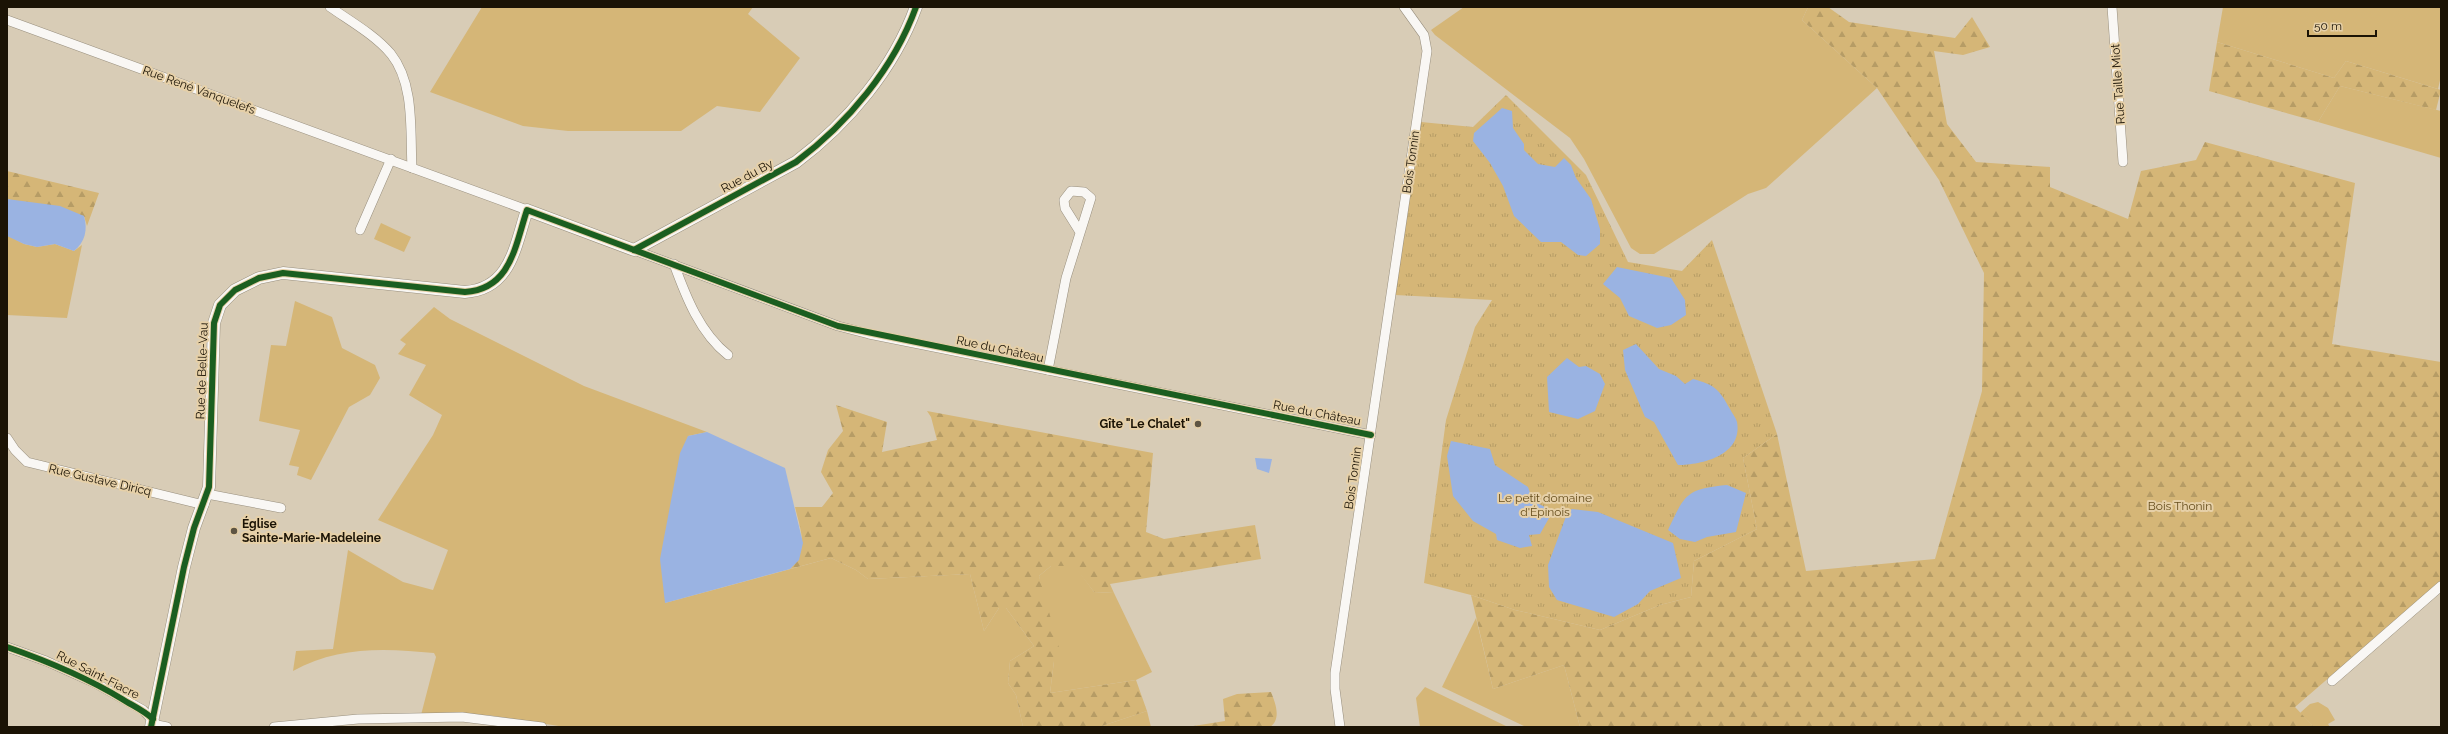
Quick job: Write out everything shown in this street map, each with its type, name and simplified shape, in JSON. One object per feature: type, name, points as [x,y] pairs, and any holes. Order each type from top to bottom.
[{"type":"street","points":[[330,7],[384,48],[394,59],[405,86],[408,101],[412,168]]},
{"type":"street","name":"Rue du By","points":[[634,250],[796,162],[818,146],[875,83],[902,38],[916,7]]},
{"type":"street","name":"Bois Tonnin","points":[[1340,727],[1334,689],[1335,673],[1428,51],[1424,35],[1404,7]]},
{"type":"street","name":"Rue Taille Miot","points":[[2112,7],[2123,162]]},
{"type":"street","name":"Rue René Vanquelefs","points":[[7,20],[391,159]]},
{"type":"street","points":[[360,230],[391,159],[634,250]]},
{"type":"street","name":"Rue de Belle-Vau","points":[[152,723],[184,567],[194,528],[206,500],[214,323],[220,305],[226,298],[247,283],[283,273],[475,292],[492,284],[505,272],[527,210]]},
{"type":"street","name":"Rue du Château","points":[[1048,370],[1066,278],[1080,232]]},
{"type":"street","name":"Rue du Château","points":[[634,250],[838,326],[1371,435]]},
{"type":"street","points":[[674,264],[682,286],[709,338],[728,355]]},
{"type":"street","name":"Rue Gustave Diricq","points":[[7,438],[15,450],[27,462],[206,500],[282,508]]},
{"type":"street","points":[[2332,681],[2441,586]]},
{"type":"street","name":"Rue Saint-Fiacre","points":[[7,647],[52,663],[95,683],[144,710],[152,723],[167,727]]},
{"type":"street","points":[[274,727],[358,719],[462,717],[542,727]]},
{"type":"green space","points":[[482,7],[753,7],[748,14],[800,58],[760,112],[717,106],[681,131],[568,131],[523,126],[430,92]]},
{"type":"green space","points":[[1464,7],[1808,7],[1802,20],[1877,88],[1766,188],[1748,194],[1654,254],[1640,254],[1631,248],[1584,159],[1570,138],[1435,35],[1431,30]]},
{"type":"green space","name":"Bois Thonin","points":[[1808,7],[1828,7],[1849,22],[1955,38],[1972,17],[1990,47],[1963,55],[1934,51],[1947,124],[1976,162],[2050,167],[2050,187],[2128,219],[2141,171],[2196,160],[2205,142],[2355,183],[2332,344],[2441,362],[2441,581],[2295,707],[2314,727],[1580,727],[1564,665],[1493,689],[1471,595],[1515,610],[1600,630],[1660,605],[1691,597],[1694,561],[1757,529],[1743,458],[1777,434],[1806,571],[1935,559],[1982,391],[1984,273],[1939,180],[1877,88],[1802,20]]},
{"type":"green space","points":[[2223,7],[2441,7],[2441,76],[2438,89],[2346,61],[2334,78],[2217,42]]},
{"type":"green space","points":[[2217,42],[2334,78],[2346,61],[2441,90],[2436,110],[2340,86],[2318,122],[2209,91]]},
{"type":"green space","points":[[2340,86],[2441,111],[2441,158],[2318,122]]},
{"type":"green space","name":"Le petit domaine d'Épinois","points":[[1506,95],[1586,175],[1628,262],[1682,271],[1712,240],[1777,434],[1743,458],[1757,529],[1694,561],[1691,597],[1660,605],[1600,630],[1515,610],[1471,595],[1424,583],[1446,420],[1475,327],[1492,300],[1395,295],[1421,122],[1473,127]]},
{"type":"green space","points":[[7,171],[99,193],[87,226],[84,216],[7,199]]},
{"type":"green space","points":[[381,223],[411,237],[404,252],[374,239]]},
{"type":"green space","points":[[7,235],[24,244],[37,247],[55,244],[74,251],[82,245],[67,318],[7,315]]},
{"type":"green space","points":[[295,301],[332,317],[342,348],[375,365],[380,378],[370,395],[349,407],[311,480],[297,475],[299,467],[289,465],[300,430],[259,421],[271,345],[286,346]]},
{"type":"green space","points":[[434,307],[450,319],[584,386],[707,432],[688,436],[665,603],[831,558],[856,570],[868,579],[970,574],[984,631],[999,608],[1006,608],[1034,646],[1010,661],[1008,683],[1016,695],[1023,727],[565,727],[488,715],[421,715],[436,657],[434,653],[379,650],[344,653],[310,663],[293,671],[296,651],[333,649],[348,550],[403,582],[433,590],[448,550],[378,520],[433,435],[442,415],[409,395],[426,365],[398,354],[406,344],[400,340]]},
{"type":"green space","points":[[836,405],[887,422],[882,452],[937,440],[931,417],[927,411],[1153,453],[1146,532],[1164,539],[1255,525],[1261,559],[1110,584],[1114,593],[1094,592],[1074,566],[1051,566],[1039,576],[1061,655],[1054,661],[1050,693],[1136,680],[1147,711],[1099,727],[1023,727],[1016,695],[1008,683],[1010,661],[1034,646],[1006,608],[999,608],[984,631],[970,574],[868,579],[856,570],[831,558],[790,569],[796,562],[802,547],[801,532],[795,507],[822,507],[833,493],[821,472],[828,450],[843,431]]},
{"type":"green space","points":[[1051,566],[1075,566],[1094,592],[1114,593],[1152,672],[1136,680],[1050,693],[1054,661],[1039,576]]},
{"type":"green space","points":[[1476,618],[1493,689],[1564,665],[1580,727],[1526,727],[1442,687]]},
{"type":"green space","points":[[1425,687],[1508,727],[1420,727],[1416,698]]},
{"type":"green space","points":[[1271,692],[1276,705],[1277,715],[1274,724],[1270,727],[1187,727],[1225,721],[1223,699],[1237,694]]},
{"type":"green space","points":[[2318,702],[2328,708],[2335,720],[2328,724],[2330,727],[2314,727],[2300,713],[2310,704]]},
{"type":"green space","points":[[1147,711],[1151,727],[1099,727]]},
{"type":"water","points":[[1502,108],[1512,111],[1513,128],[1524,144],[1524,150],[1538,164],[1555,167],[1564,158],[1571,165],[1576,178],[1591,199],[1600,229],[1600,244],[1586,256],[1578,255],[1561,242],[1541,242],[1514,216],[1503,186],[1490,163],[1473,141],[1474,133]]},
{"type":"water","points":[[7,199],[60,206],[84,216],[86,226],[85,235],[81,244],[74,251],[55,244],[37,247],[24,244],[7,236]]},
{"type":"water","points":[[1617,267],[1671,278],[1685,300],[1686,315],[1671,325],[1657,328],[1629,316],[1620,298],[1603,284]]},
{"type":"water","points":[[1636,344],[1659,369],[1676,376],[1685,384],[1693,379],[1707,383],[1719,392],[1737,422],[1737,433],[1734,443],[1727,450],[1719,456],[1709,460],[1688,465],[1678,465],[1654,422],[1645,417],[1625,370],[1623,350]]},
{"type":"water","points":[[1567,358],[1579,367],[1586,366],[1600,374],[1605,384],[1595,411],[1578,419],[1549,412],[1547,377]]},
{"type":"water","points":[[707,432],[785,468],[803,543],[799,560],[790,569],[665,603],[660,559],[680,453],[688,436]]},
{"type":"water","points":[[1451,441],[1490,449],[1495,465],[1528,487],[1533,501],[1553,511],[1540,534],[1529,535],[1532,546],[1520,548],[1497,540],[1496,534],[1473,521],[1453,496],[1447,456]]},
{"type":"water","points":[[1255,458],[1272,459],[1269,473],[1257,469]]},
{"type":"water","points":[[1727,485],[1746,493],[1736,532],[1707,537],[1695,542],[1680,539],[1668,530],[1683,501],[1688,496],[1703,489]]},
{"type":"water","points":[[1572,509],[1598,512],[1673,543],[1681,578],[1650,591],[1638,604],[1614,617],[1557,600],[1549,587],[1548,565],[1568,511]]},
{"type":"cycle path","points":[[634,250],[796,162],[815,147],[851,112],[882,73],[907,30],[916,7]]},
{"type":"cycle path","points":[[151,727],[184,567],[194,528],[209,487],[214,323],[220,305],[235,290],[259,278],[283,273],[465,292],[480,289],[492,283],[502,274],[509,263],[527,210],[838,326],[1371,435]]},
{"type":"cycle path","points":[[7,647],[80,677],[138,708],[153,719]]},
{"type":"place","name":"Gîte \"Le Chalet\"","points":[[1198,424]]},
{"type":"place","name":"Église Sainte-Marie-Madeleine","points":[[234,531]]}]
